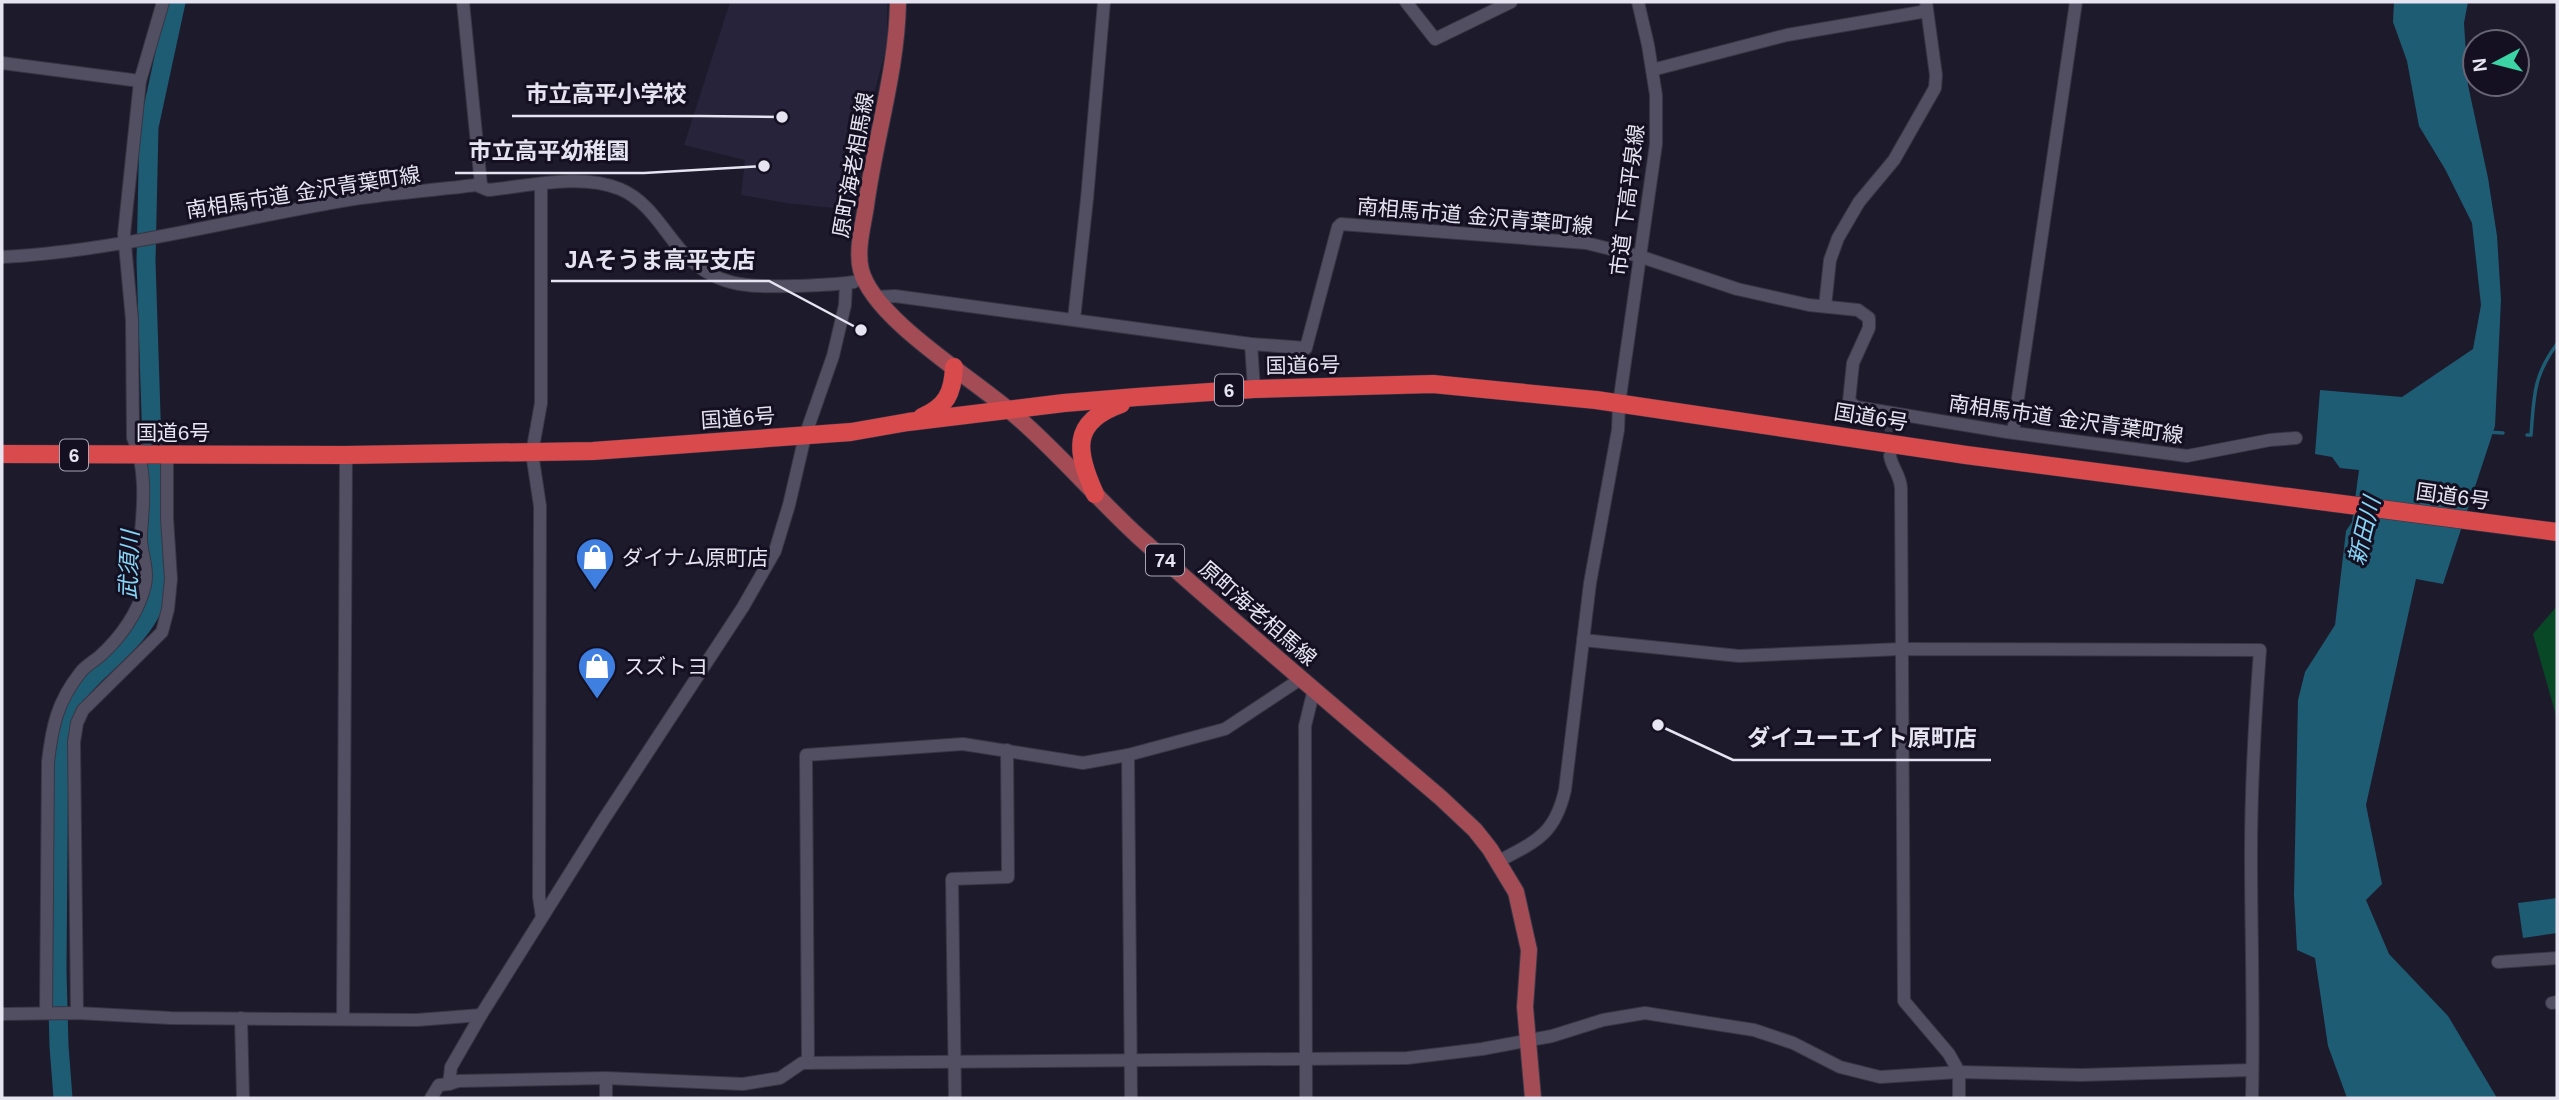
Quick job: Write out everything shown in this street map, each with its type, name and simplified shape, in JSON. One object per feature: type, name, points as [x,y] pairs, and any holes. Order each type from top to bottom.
[{"type":"highway","points":[[908,422],[932,413],[945,403],[951,390],[954,367]]},
{"type":"highway","name":"国道6号","points":[[2,454],[346,455],[593,451],[851,432],[908,422],[1137,397],[1254,388],[1433,384],[1619,404],[1966,455],[2557,532]]},
{"type":"highway","points":[[1096,494],[1080,453],[1084,430],[1098,414],[1137,397]]},
{"type":"main road","name":"原町海老相馬線","points":[[898,2],[896,42],[861,237],[859,257],[865,280],[897,320],[1011,411],[1137,535],[1475,830],[1499,861],[1516,892],[1525,928],[1529,950],[1525,1007],[1533,1098]]},
{"type":"street","points":[[60,1013],[77,723],[83,710],[162,632],[168,610],[171,579],[167,517],[154,455],[133,438],[129,242],[130,165],[140,81],[163,2]]},
{"type":"street","points":[[463,2],[481,185]]},
{"type":"street","points":[[1074,319],[1104,2]]},
{"type":"street","points":[[1406,2],[1436,39],[1511,2]]},
{"type":"street","name":"市道 下高平泉線","points":[[1499,861],[1545,833],[1560,813],[1565,790],[1590,583],[1618,430],[1619,404],[1656,144],[1656,95],[1638,2]]},
{"type":"street","points":[[2013,432],[2076,2]]},
{"type":"street","points":[[1652,70],[1787,35],[1926,6],[1936,75],[1935,88],[1894,160],[1859,202],[1839,238],[1830,260],[1825,306]]},
{"type":"street","points":[[2,63],[140,81]]},
{"type":"street","name":"南相馬市道 金沢青葉町線","points":[[2,257],[49,254],[129,242],[351,200],[481,185],[488,190],[593,181],[633,195],[646,206],[697,267],[716,279],[747,286],[846,284],[865,280]]},
{"type":"street","points":[[541,185],[541,403],[532,453],[540,506],[539,897],[542,917]]},
{"type":"street","name":"南相馬市道 金沢青葉町線","points":[[876,297],[895,296],[1251,344],[1306,348],[1341,224],[1586,243],[1737,289],[1810,305],[1858,310],[1869,318],[1869,328],[1853,363],[1849,401],[1856,407],[1892,420],[2013,432],[2188,456],[2270,439],[2296,438]]},
{"type":"street","points":[[449,1084],[451,1068],[481,1015],[743,607],[775,551],[805,436],[833,356],[845,305],[846,284]]},
{"type":"street","points":[[1251,344],[1254,388]]},
{"type":"street","points":[[60,1013],[48,762],[52,725],[65,694],[82,670],[101,655],[127,626],[145,584],[146,561],[140,538],[154,455]]},
{"type":"street","points":[[343,1019],[346,455]]},
{"type":"street","points":[[1890,456],[1892,466],[1900,475],[1904,1001],[1949,1054],[1959,1072],[1959,1098]]},
{"type":"street","points":[[1583,640],[1739,656],[1901,649],[2260,650],[2252,803],[2252,1098]]},
{"type":"street","points":[[808,1063],[806,755],[963,744],[1083,763],[1128,755],[1225,729],[1308,684]]},
{"type":"street","points":[[1306,1098],[1305,726],[1308,684]]},
{"type":"street","points":[[955,1098],[952,879],[1009,877],[1007,750]]},
{"type":"street","points":[[1128,755],[1131,1098]]},
{"type":"street","points":[[2498,962],[2557,958]]},
{"type":"street","points":[[431,1098],[439,1085],[458,1081],[606,1078],[743,1084],[780,1078],[802,1063],[1407,1058],[1552,1036],[1603,1020],[1645,1013],[1754,1030],[1793,1043],[1840,1067],[1870,1076],[1959,1072],[2081,1075],[2252,1070]]},
{"type":"street","points":[[2,1014],[417,1020],[481,1015]]},
{"type":"street","points":[[241,1018],[243,1098]]},
{"type":"street","points":[[606,1078],[606,1098]]},
{"type":"shaded area","points":[[730,2],[887,2],[887,44],[875,90],[853,210],[741,195],[745,160],[684,145]]},
{"type":"green space","points":[[2557,606],[2557,719],[2533,634]]},
{"type":"water","name":"新田川","points":[[2394,2],[2468,2],[2464,28],[2461,28],[2461,98],[2471,98],[2488,178],[2497,236],[2501,300],[2495,426],[2443,584],[2416,579],[2366,805],[2382,884],[2366,900],[2389,954],[2448,1016],[2497,1098],[2347,1098],[2328,1046],[2315,958],[2297,950],[2294,895],[2298,700],[2305,672],[2335,625],[2346,531],[2352,522],[2359,470],[2340,468],[2332,457],[2315,454],[2320,390],[2402,397],[2473,349],[2481,305],[2472,223],[2445,169],[2419,126],[2407,61],[2393,22]]},
{"type":"water","points":[[2557,898],[2557,933],[2523,938],[2518,903]]},
{"type":"waterway","name":"武須川","points":[[63,1098],[57,970],[59,735],[73,699],[130,641],[157,598],[146,261],[149,127],[176,2]]},
{"type":"waterway","points":[[2527,435],[2531,435],[2539,377],[2557,344]]},
{"type":"waterway","points":[[2488,432],[2503,433]]},
{"type":"tunnel","points":[[1890,450],[1891,426]]},
{"type":"place","name":"市立高平小学校","points":[[782,117]]},
{"type":"place","name":"市立高平幼稚園","points":[[764,166]]},
{"type":"place","name":"JAそうま高平支店","points":[[861,330]]},
{"type":"place","name":"ダイナム原町店","points":[[595,591]]},
{"type":"place","name":"スズトヨ","points":[[597,700]]},
{"type":"place","name":"ダイユーエイト原町店","points":[[1658,725]]}]
